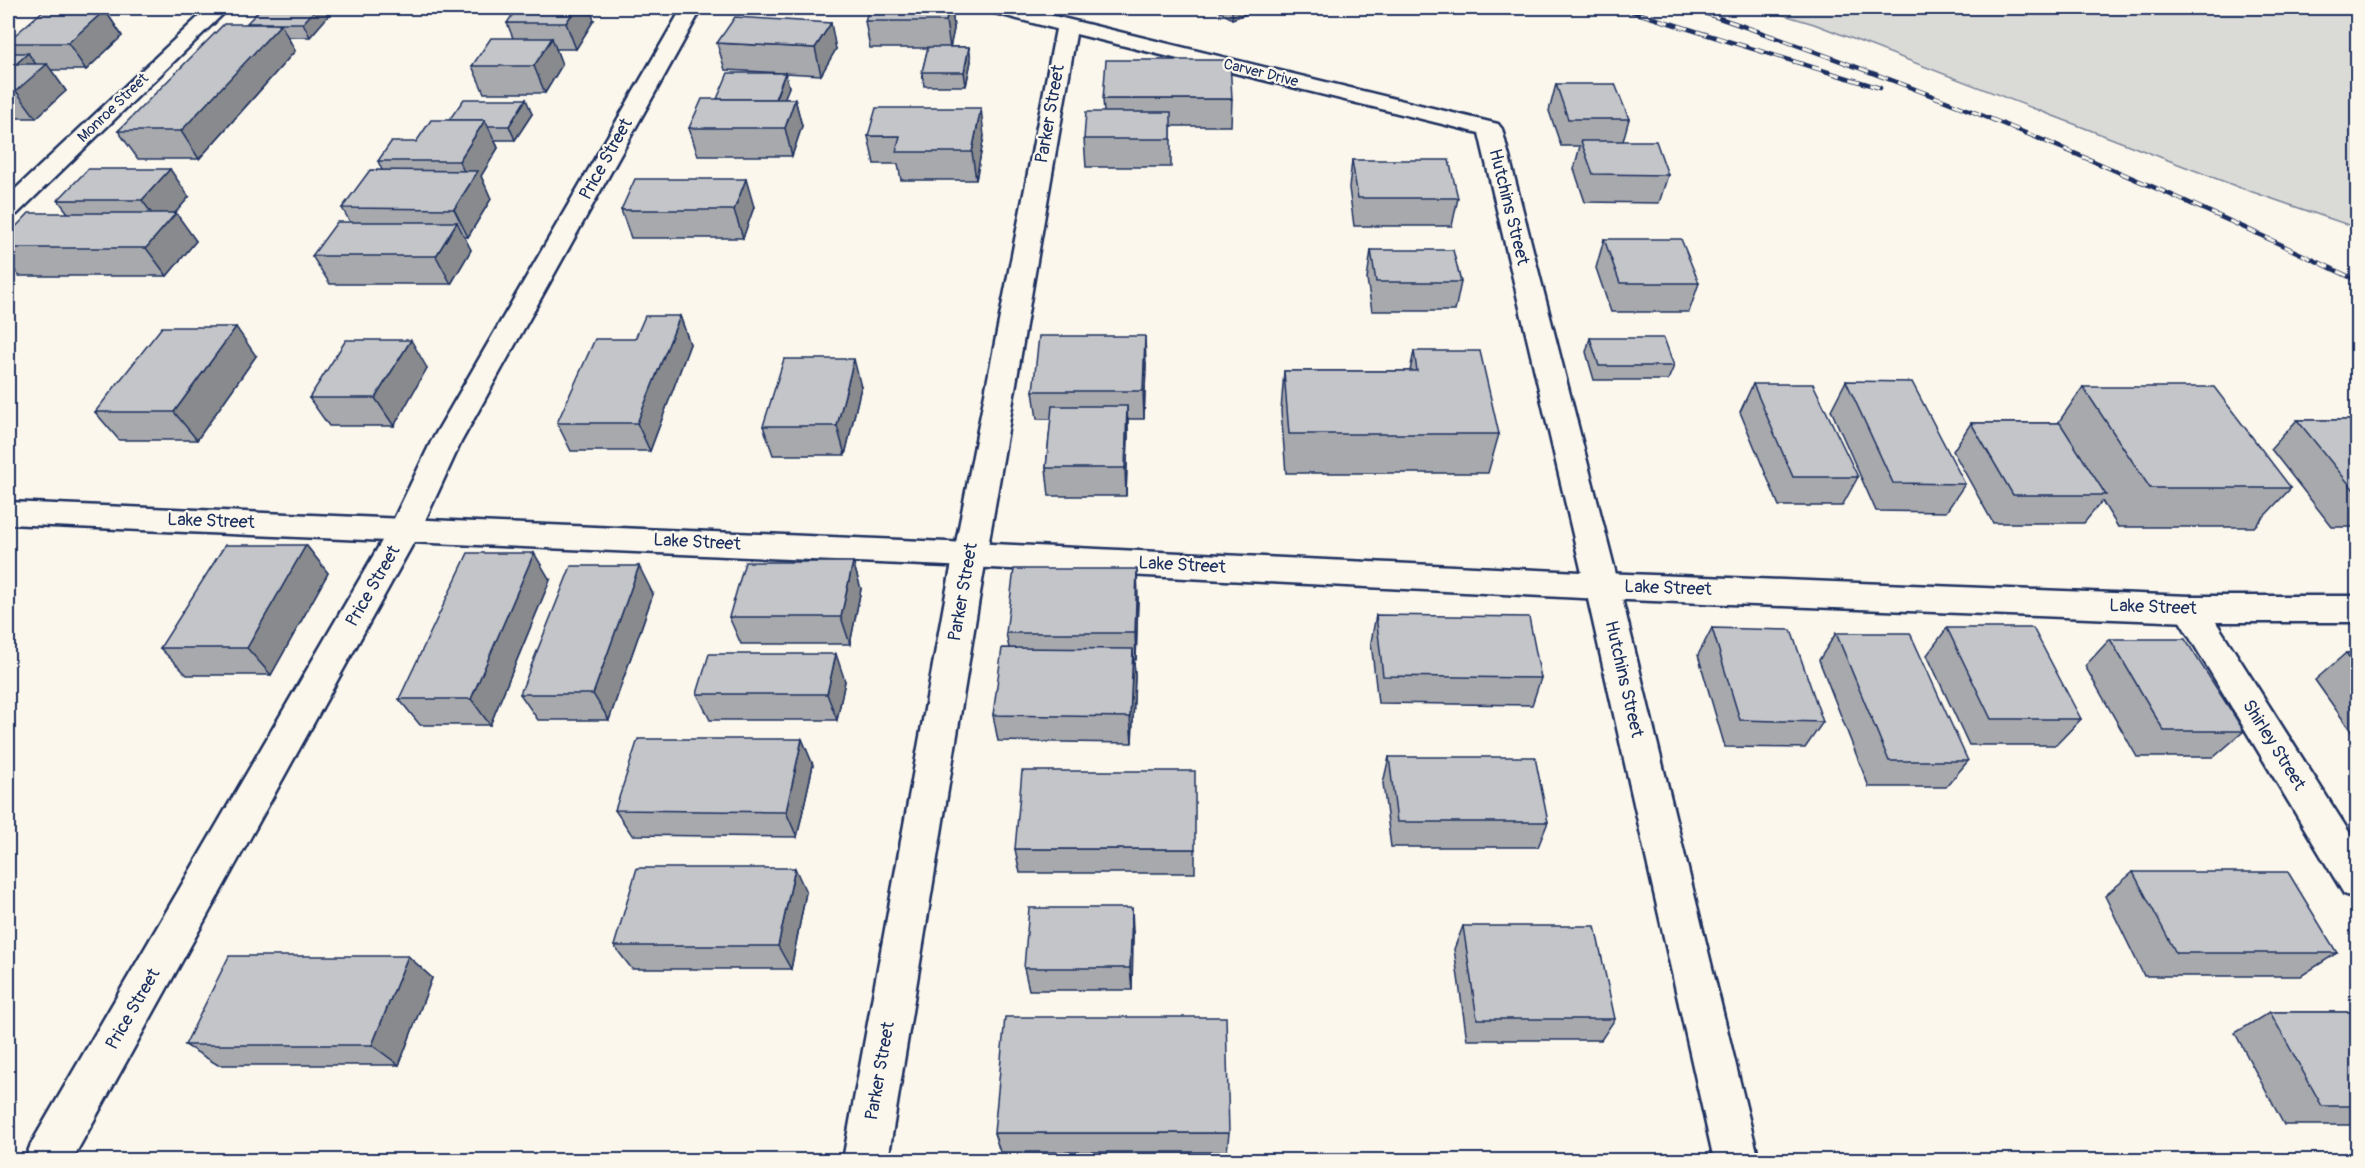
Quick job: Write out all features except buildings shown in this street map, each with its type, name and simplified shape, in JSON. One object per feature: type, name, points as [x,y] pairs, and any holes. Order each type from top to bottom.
[{"type":"street","name":"Monroe Street","points":[[8,209],[219,8]]},
{"type":"street","name":"Price Street","points":[[48,1161],[405,529],[446,442],[692,8]]},
{"type":"street","name":"Carver Drive","points":[[998,8],[1490,129]]},
{"type":"street","name":"Parker Street","points":[[865,1161],[970,555],[1066,25]]},
{"type":"street","name":"Hutchins Street","points":[[1490,129],[1602,585],[1737,1161]]},
{"type":"street","name":"Lake Street","points":[[8,513],[405,529],[1602,585],[2190,609],[2358,609]]},
{"type":"street","name":"Shirley Street","points":[[2190,609],[2358,881]]},
{"type":"shaded area","points":[[1760,8],[2357,8],[2357,228],[2238,187],[1814,24]]},
{"type":"railway","points":[[1621,8],[1880,88]]},
{"type":"railway","points":[[1690,8],[1860,68],[2028,134],[2194,205],[2358,281]]}]
